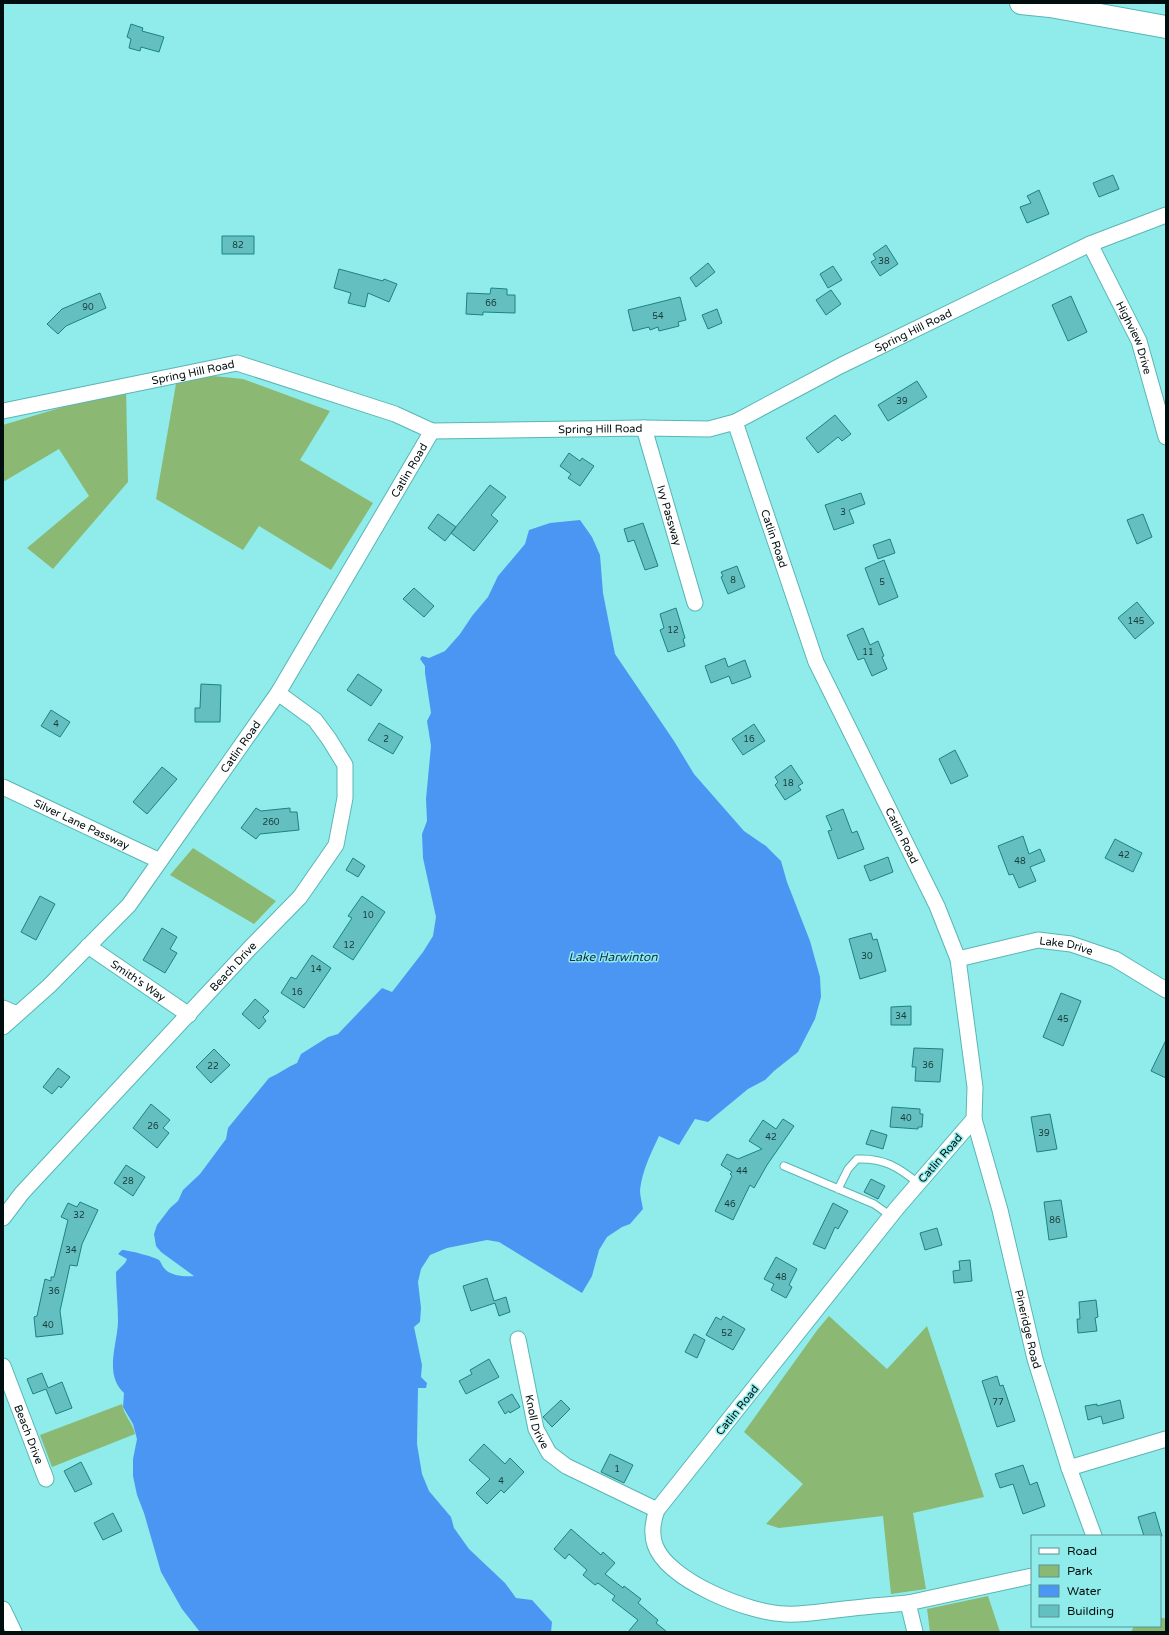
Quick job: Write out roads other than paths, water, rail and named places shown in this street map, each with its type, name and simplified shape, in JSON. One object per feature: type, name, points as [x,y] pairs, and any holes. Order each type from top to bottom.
[{"type":"main road","points":[[1021,3],[1050,6],[1166,27]]},
{"type":"street","name":"Spring Hill Road","points":[[3,411],[237,363],[395,414],[432,431],[644,428],[709,429],[735,422],[840,366],[1090,244],[1166,215]]},
{"type":"street","name":"Highview Drive","points":[[1090,244],[1139,341],[1166,437]]},
{"type":"street","name":"Catlin Road","points":[[735,422],[816,662],[937,906],[958,959],[975,1087],[974,1119],[891,1216],[657,1510],[653,1521],[655,1545],[664,1560],[698,1586],[740,1605],[761,1611],[784,1614],[806,1614],[875,1605],[908,1603]]},
{"type":"street","name":"Ivy Passway","points":[[644,428],[695,603]]},
{"type":"street","name":"Catlin Road","points":[[3,1027],[50,986],[129,905],[278,693],[432,431]]},
{"type":"street","name":"Beach Drive","points":[[3,1218],[22,1193],[250,948],[300,897],[336,844],[345,798],[345,765],[315,720],[278,693]]},
{"type":"street","name":"Silver Lane Passway","points":[[3,787],[160,861]]},
{"type":"street","name":"Lake Drive","points":[[958,959],[1038,940],[1071,944],[1116,959],[1166,990]]},
{"type":"street","name":"Smith's Way","points":[[88,946],[189,1015]]},
{"type":"street","points":[[3,1008],[17,1014]]},
{"type":"street","name":"Pineridge Road","points":[[974,1119],[1000,1210],[1035,1359],[1069,1468],[1094,1535]]},
{"type":"street","name":"Knoll Drive","points":[[518,1339],[536,1429],[549,1453],[566,1466],[657,1510]]},
{"type":"street","name":"Beach Drive","points":[[3,1366],[46,1479]]},
{"type":"street","points":[[1069,1468],[1166,1439]]},
{"type":"street","points":[[915,1632],[908,1603],[1031,1576]]},
{"type":"street","points":[[3,1609],[14,1632]]},
{"type":"lane","points":[[838,1189],[848,1170],[858,1159],[869,1158],[888,1162],[903,1171],[918,1183]]},
{"type":"lane","points":[[784,1166],[874,1204],[891,1216]]},
{"type":"water","name":"Lake Harwinton","points":[[580,520],[592,537],[600,555],[603,593],[615,654],[674,741],[694,774],[744,831],[766,846],[781,861],[787,882],[810,941],[820,977],[821,997],[815,1019],[798,1052],[765,1080],[748,1089],[708,1122],[695,1119],[679,1145],[659,1136],[647,1162],[641,1183],[640,1192],[643,1209],[630,1224],[622,1227],[607,1237],[599,1250],[592,1276],[582,1293],[499,1242],[487,1240],[447,1248],[430,1255],[421,1269],[418,1282],[421,1308],[420,1322],[414,1327],[422,1365],[421,1377],[427,1383],[426,1388],[418,1388],[417,1444],[422,1474],[429,1491],[451,1517],[454,1528],[469,1549],[505,1583],[516,1598],[532,1600],[552,1622],[551,1632],[200,1632],[182,1609],[161,1572],[144,1513],[137,1495],[133,1476],[133,1459],[137,1439],[133,1424],[123,1407],[124,1393],[114,1377],[113,1369],[118,1322],[116,1272],[127,1259],[118,1254],[122,1250],[130,1251],[159,1260],[164,1268],[170,1273],[182,1276],[194,1276],[161,1252],[156,1246],[154,1234],[157,1225],[170,1208],[178,1201],[183,1190],[200,1174],[226,1139],[228,1128],[269,1078],[297,1063],[301,1054],[328,1037],[338,1034],[382,988],[392,992],[423,952],[433,936],[436,917],[423,858],[422,834],[427,821],[426,799],[431,746],[427,721],[431,713],[425,666],[420,659],[422,656],[429,658],[445,651],[460,634],[472,616],[488,597],[498,576],[525,544],[529,530],[550,523]]}]
